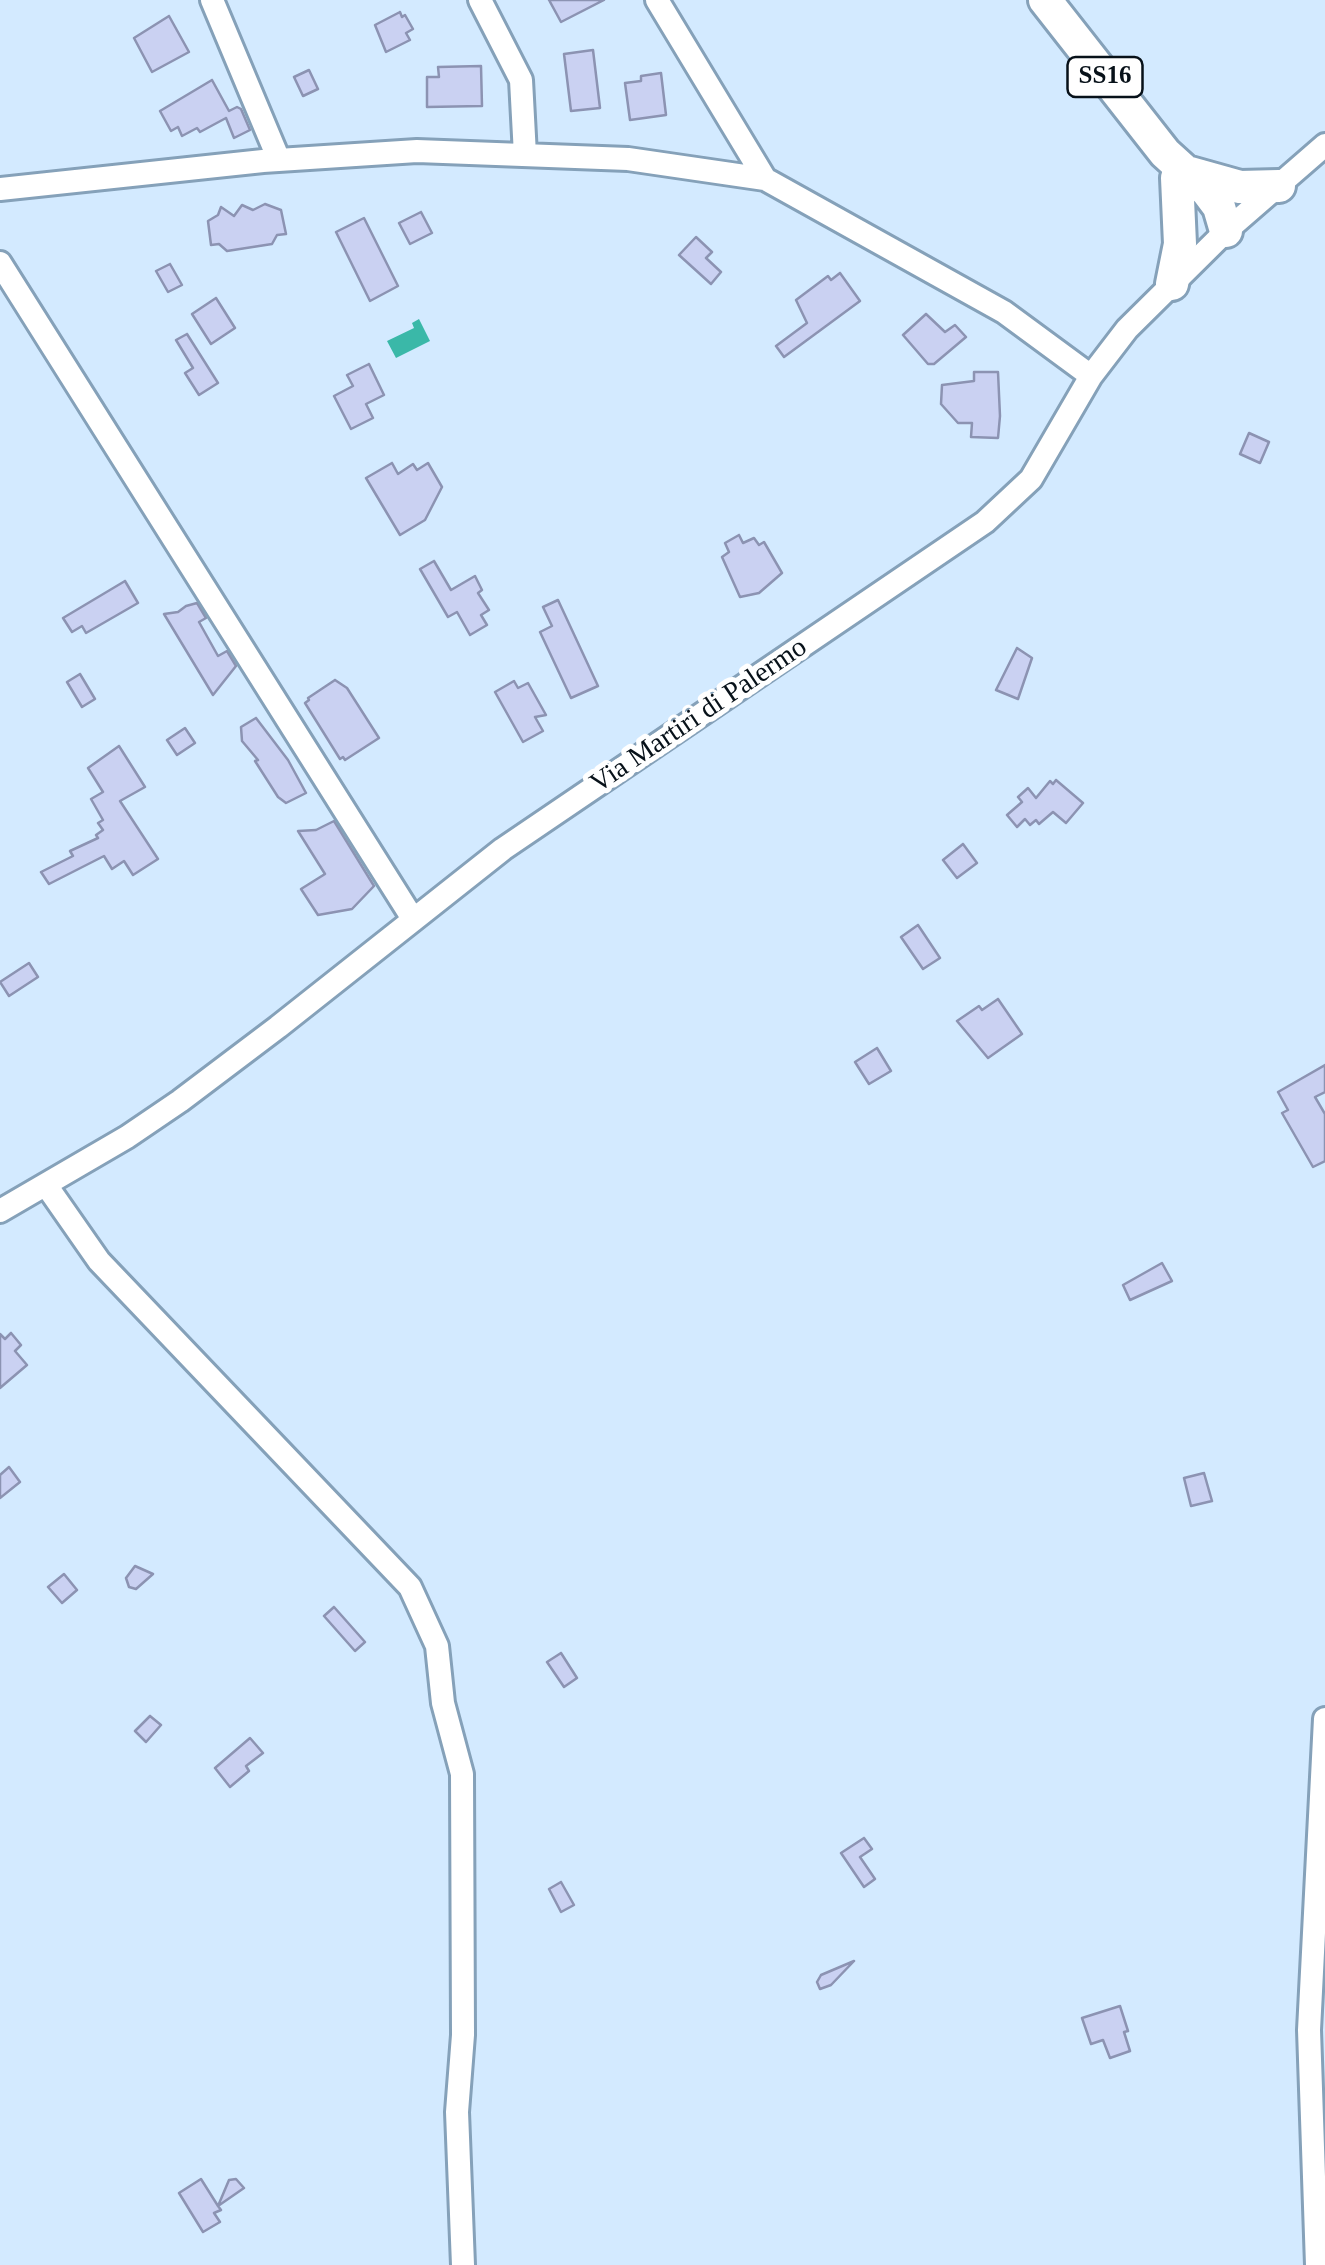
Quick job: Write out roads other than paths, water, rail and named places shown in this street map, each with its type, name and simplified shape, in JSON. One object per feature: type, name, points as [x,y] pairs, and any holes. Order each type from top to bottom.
[{"type":"highway","name":"SS16","points":[[1045,0],[1176,168],[1195,210],[1226,231]]},
{"type":"highway","points":[[1172,284],[1180,244],[1176,168],[1240,187],[1278,186]]},
{"type":"street","points":[[212,0],[279,160]]},
{"type":"street","points":[[480,0],[521,80],[525,155]]},
{"type":"street","points":[[657,0],[765,179]]},
{"type":"street","points":[[0,188],[279,160],[418,151],[628,159],[765,179],[1004,312],[1091,376]]},
{"type":"street","name":"Via Martiri di Palermo","points":[[0,1211],[127,1137],[180,1101],[518,839],[984,522],[1031,479],[1091,376],[1128,329],[1226,231],[1278,186],[1321,156]]},
{"type":"street","points":[[0,263],[413,919]]},
{"type":"street","points":[[46,1185],[100,1261],[410,1587],[437,1646],[443,1704],[462,1774],[463,2035],[457,2112],[463,2265]]},
{"type":"street","points":[[1317,2265],[1309,2030],[1325,1720]]}]
